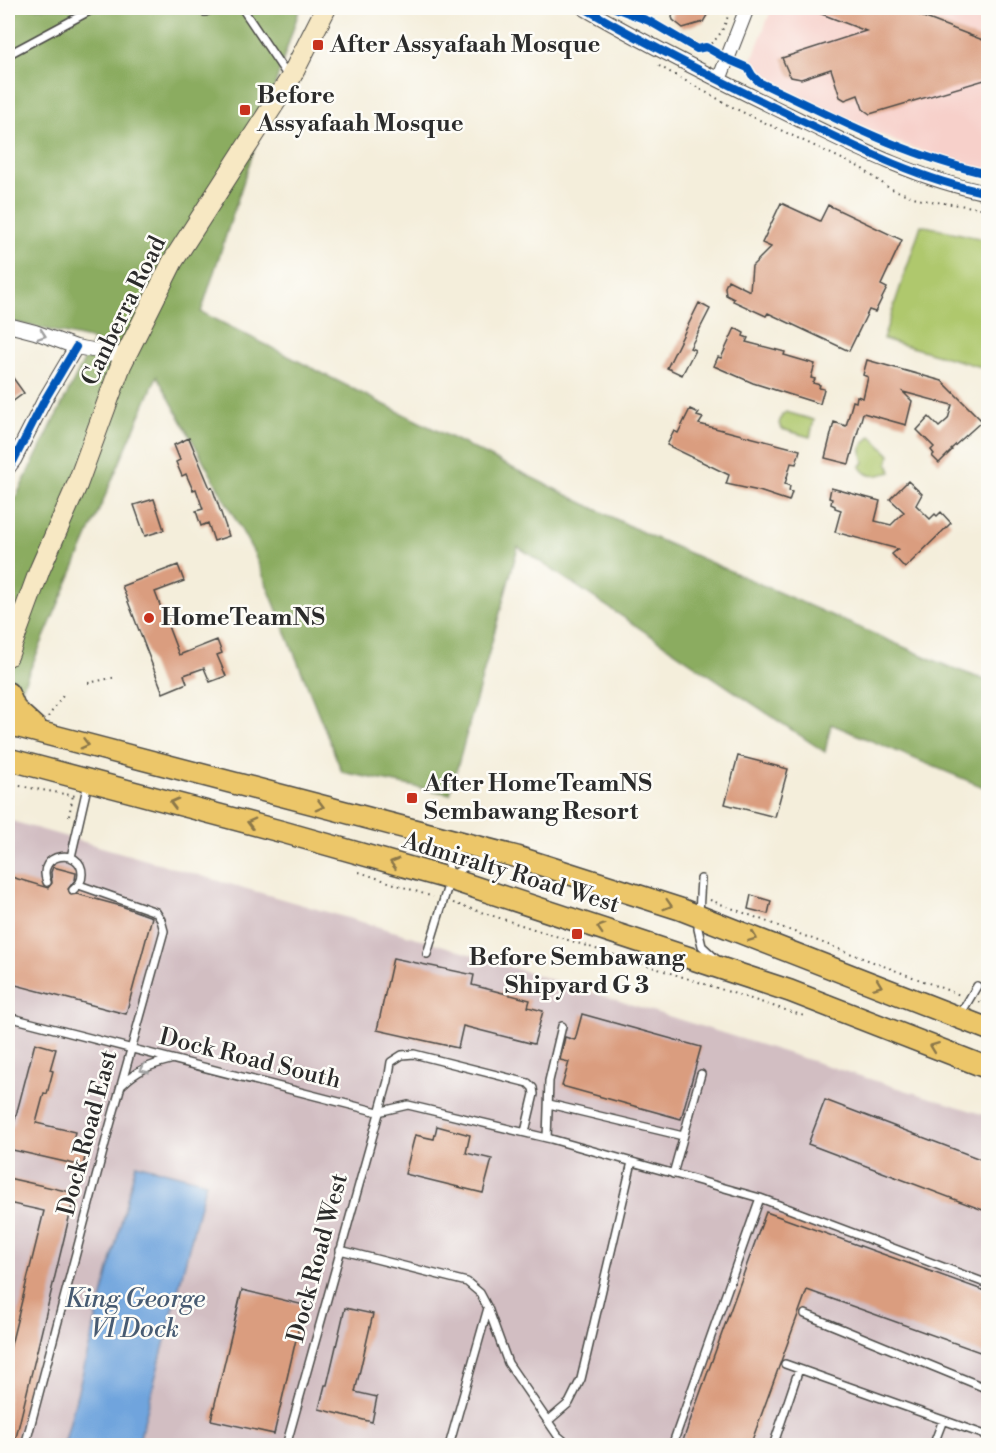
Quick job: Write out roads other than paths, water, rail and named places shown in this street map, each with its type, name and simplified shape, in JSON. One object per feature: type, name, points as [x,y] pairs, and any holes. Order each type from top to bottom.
[{"type":"main road","name":"Canberra Road","points":[[8,656],[40,569],[77,485],[126,356],[173,261],[290,79],[326,8]]},
{"type":"main road","points":[[8,693],[15,709],[24,719],[45,725]]},
{"type":"main road","name":"Admiralty Road West","points":[[8,724],[45,725],[245,786],[516,857],[698,916],[988,1029]]},
{"type":"main road","name":"Admiralty Road West","points":[[8,759],[34,766],[86,789],[283,832],[450,879],[737,972],[988,1068]]},
{"type":"main road","points":[[8,772],[34,766]]},
{"type":"main road","points":[[245,786],[272,799],[283,808],[286,818],[283,832]]},
{"type":"street","points":[[584,8],[625,32],[866,152],[921,175],[988,193]]},
{"type":"street","points":[[719,80],[747,8]]},
{"type":"street","points":[[8,325],[76,347],[126,356]]},
{"type":"street","points":[[8,468],[76,347]]},
{"type":"lane","points":[[13,52],[95,8]]},
{"type":"lane","points":[[199,8],[204,12],[215,8]]},
{"type":"lane","points":[[242,8],[290,79]]},
{"type":"lane","points":[[978,8],[988,12]]},
{"type":"lane","points":[[47,882],[45,871],[48,863],[54,858],[70,857],[86,789]]},
{"type":"lane","points":[[416,831],[439,849],[448,862],[450,879],[427,954]]},
{"type":"lane","name":"Dock Road East","points":[[25,1446],[164,931],[156,912],[76,888],[82,878],[81,869],[70,857]]},
{"type":"lane","points":[[450,879],[463,867],[477,861],[516,857]]},
{"type":"lane","points":[[701,879],[698,929],[702,946],[714,958],[737,972]]},
{"type":"lane","points":[[958,1018],[977,986]]},
{"type":"lane","name":"Dock Road South","points":[[8,1017],[378,1112]]},
{"type":"lane","points":[[547,1138],[549,1081],[562,1026]]},
{"type":"lane","name":"Dock Road West","points":[[286,1446],[388,1081],[391,1062],[402,1055],[414,1054],[528,1083],[533,1088],[534,1094],[525,1132]]},
{"type":"lane","points":[[121,1086],[147,1066],[172,1060]]},
{"type":"lane","points":[[673,1174],[701,1074]]},
{"type":"lane","points":[[549,1104],[683,1136]]},
{"type":"lane","points":[[378,1112],[408,1105],[525,1132],[760,1198],[988,1284]]},
{"type":"lane","points":[[548,1421],[569,1403],[581,1379],[632,1162]]},
{"type":"lane","points":[[672,1446],[760,1198]]},
{"type":"lane","points":[[340,1250],[468,1282],[480,1293],[488,1308],[508,1363],[558,1436],[570,1446]]},
{"type":"lane","points":[[449,1446],[488,1308]]},
{"type":"lane","points":[[805,1314],[988,1389]]},
{"type":"lane","points":[[785,1364],[988,1436]]},
{"type":"lane","points":[[773,1446],[799,1369]]},
{"type":"lane","points":[[933,1446],[943,1420]]},
{"type":"water","name":"King George VI Dock","points":[[136,1164],[206,1182],[138,1445],[64,1445]]},
{"type":"place","name":"After Assyafaah Mosque","points":[[318,45]]},
{"type":"place","name":"Before Assyafaah Mosque","points":[[245,110]]},
{"type":"place","name":"HomeTeamNS","points":[[149,618]]},
{"type":"place","name":"After HomeTeamNS Sembawang Resort","points":[[412,798]]},
{"type":"place","name":"Before Sembawang Shipyard G 3","points":[[577,934]]}]
